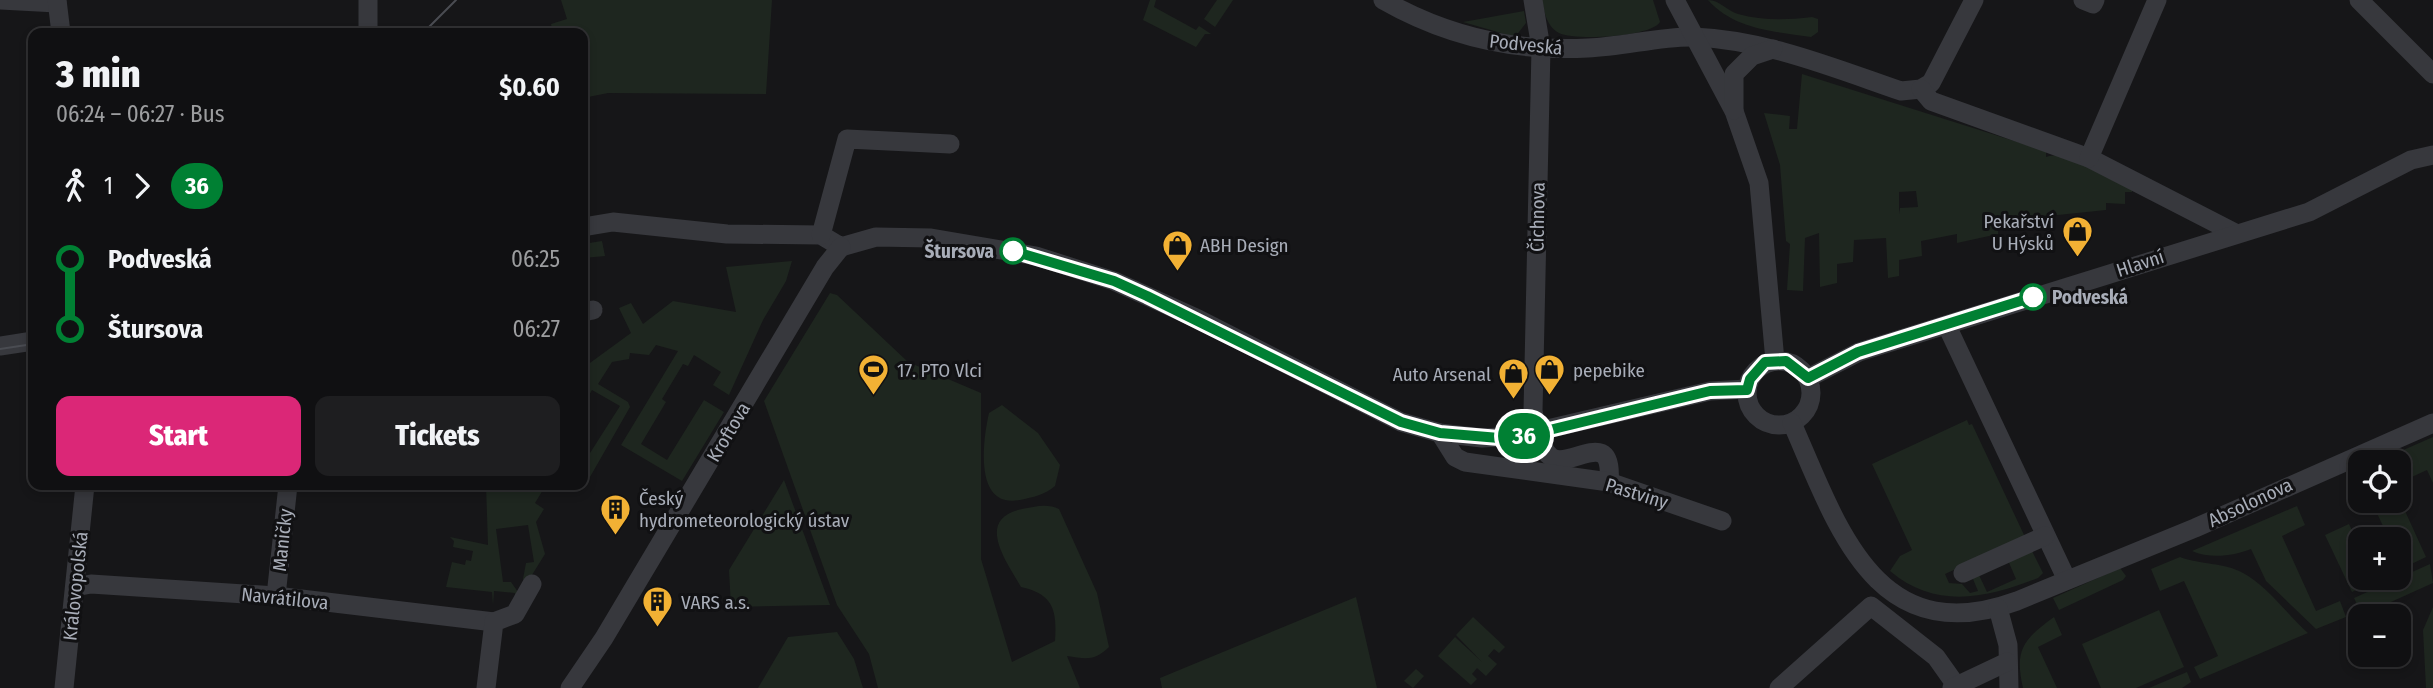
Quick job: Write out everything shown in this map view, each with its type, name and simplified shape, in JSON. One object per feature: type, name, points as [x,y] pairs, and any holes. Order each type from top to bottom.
[{"type":"street","points":[[368,0],[368,28]]},
{"type":"street","name":"Podveská","points":[[1383,0],[1418,20],[1506,46],[1587,48],[1692,37],[1773,49],[1901,90],[1922,89],[1931,101],[2089,158],[2235,233]]},
{"type":"street","name":"Čichnova","points":[[1532,0],[1541,48],[1533,411],[1537,433]]},
{"type":"street","points":[[1675,0],[1692,37],[1734,111],[1762,197],[1775,361]]},
{"type":"street","points":[[1922,89],[1931,83],[1974,0]]},
{"type":"street","points":[[2083,0],[2093,4],[2095,0]]},
{"type":"street","points":[[2089,158],[2157,0]]},
{"type":"street","points":[[2359,0],[2433,74]]},
{"type":"street","points":[[0,1],[57,1],[60,28]]},
{"type":"street","points":[[1734,111],[1734,74],[1752,56],[1773,49]]},
{"type":"street","points":[[821,235],[847,139],[950,144]]},
{"type":"street","name":"Hlavní","points":[[1808,378],[1858,352],[2309,212],[2411,160],[2433,155]]},
{"type":"street","points":[[588,226],[613,222],[727,234],[821,235],[841,247],[876,237],[931,237],[1037,256],[1114,281],[1198,319],[1401,422],[1440,433],[1499,438],[1537,433],[1710,391],[1747,390]]},
{"type":"street","name":"Kroftova","points":[[570,688],[602,641],[825,267],[841,247]]},
{"type":"street","points":[[1947,326],[2067,580]]},
{"type":"street","points":[[0,346],[28,342]]},
{"type":"street","points":[[1765,362],[1795,365],[1808,378],[1811,387],[1808,407],[1792,423],[1772,425],[1756,416],[1747,398],[1747,390],[1756,370],[1765,362]]},
{"type":"street","name":"Absolonova","points":[[1792,423],[1846,541],[1875,579],[1908,602],[1950,614],[1998,608],[2195,528],[2433,423]]},
{"type":"street","name":"Pastviny","points":[[1440,433],[1455,457],[1468,463],[1609,482],[1722,521]]},
{"type":"street","points":[[1537,433],[1551,457],[1558,460],[1584,453],[1604,456],[1610,469],[1609,482]]},
{"type":"street","name":"Královopolská","points":[[64,688],[85,490]]},
{"type":"street","name":"Maničky","points":[[276,596],[287,490]]},
{"type":"street","points":[[1963,573],[2045,537]]},
{"type":"street","name":"Navrátilova","points":[[75,586],[91,584],[276,596],[494,622]]},
{"type":"street","points":[[486,688],[494,622],[515,614],[532,584]]},
{"type":"street","points":[[1779,688],[1871,606],[1936,657],[1956,687],[2007,662]]},
{"type":"street","points":[[1998,608],[2007,637],[2009,688]]},
{"type":"shaded area","points":[[561,0],[772,0],[766,94],[608,93],[588,97],[588,28],[552,28],[551,24],[567,19]]},
{"type":"shaded area","points":[[1150,0],[1156,0],[1154,7],[1196,30],[1199,26],[1211,34],[1205,34],[1196,47],[1143,20]]},
{"type":"shaded area","points":[[1217,0],[1233,0],[1215,27],[1204,19]]},
{"type":"shaded area","points":[[1542,0],[1653,0],[1660,22],[1654,27],[1628,34],[1596,37],[1568,35],[1559,33],[1549,23]]},
{"type":"shaded area","points":[[1708,0],[1738,14],[1757,18],[1812,17],[1818,19],[1818,32],[1811,37],[1755,28],[1730,18]]},
{"type":"shaded area","points":[[1524,11],[1526,23],[1515,37],[1463,22]]},
{"type":"shaded area","points":[[1802,74],[2046,151],[2046,157],[2079,160],[2132,189],[2132,192],[2125,192],[2125,204],[2106,203],[2106,210],[1998,225],[1998,234],[1957,243],[1957,234],[1921,241],[1922,256],[1899,260],[1899,276],[1888,278],[1886,238],[1854,240],[1853,262],[1837,264],[1837,283],[1820,287],[1819,233],[1805,238],[1803,291],[1787,290],[1790,244],[1786,241],[1780,165],[1764,113],[1790,116],[1789,129],[1797,129]],"holes":[[[1916,191],[1918,207],[1900,208],[1899,214],[1899,192]]]},
{"type":"shaded area","points":[[602,241],[605,256],[588,258],[588,243]]},
{"type":"shaded area","points":[[792,261],[786,281],[763,320],[729,395],[713,385],[721,372],[694,355],[688,366],[683,364],[662,399],[666,402],[641,444],[667,460],[704,400],[724,412],[682,481],[621,445],[678,351],[656,345],[649,355],[630,353],[629,359],[612,362],[598,384],[628,402],[630,407],[590,477],[588,476],[588,456],[620,406],[592,390],[588,397],[588,364],[631,333],[619,308],[631,303],[643,324],[673,301],[736,312],[726,267]]},
{"type":"shaded area","points":[[830,293],[837,295],[908,362],[981,393],[981,559],[1012,662],[1055,641],[1055,621],[1047,599],[1021,587],[1003,554],[997,531],[1000,522],[1008,514],[1022,509],[1045,506],[1059,509],[1097,593],[1109,647],[1090,658],[1067,656],[1080,688],[878,688],[869,654],[837,605],[764,401]]},
{"type":"shaded area","points":[[1002,405],[1038,433],[1060,465],[1055,486],[1047,492],[1020,500],[1005,500],[994,494],[988,483],[984,454],[989,413]]},
{"type":"shaded area","points":[[1967,420],[1969,425],[1972,424],[2025,537],[1945,574],[1949,583],[1962,584],[1970,593],[1978,591],[1973,579],[1978,573],[1987,592],[2016,579],[2007,558],[2030,547],[2043,573],[2038,578],[2000,591],[1962,597],[1944,596],[1907,583],[1890,571],[1900,556],[1912,550],[1872,464]]},
{"type":"shaded area","points":[[2433,437],[2433,483],[2427,470],[2411,477],[2411,450],[2403,450]]},
{"type":"shaded area","points":[[784,480],[830,605],[731,607],[729,570]]},
{"type":"shaded area","points":[[486,490],[543,490],[535,503],[544,509],[536,522],[545,554],[527,583],[523,579],[526,563],[534,562],[528,525],[496,529],[503,582],[511,582],[520,595],[514,605],[515,593],[494,591],[493,605],[492,592],[446,587],[452,562],[465,565],[466,560],[471,561],[473,551],[453,547],[454,541],[450,537],[488,545]]},
{"type":"shaded area","points":[[2297,506],[2305,525],[2282,536],[2316,611],[2340,601],[2346,617],[2316,629],[2266,581],[2251,549],[2222,556],[2192,551]]},
{"type":"shaded area","points":[[2377,513],[2406,513],[2426,557],[2411,564],[2411,527],[2383,527]]},
{"type":"shaded area","points":[[2349,524],[2348,584],[2325,535]]},
{"type":"shaded area","points":[[2180,557],[2228,567],[2243,573],[2268,592],[2308,633],[2200,679],[2194,667],[2218,656],[2184,581],[2160,591],[2151,569]]},
{"type":"shaded area","points":[[2430,564],[2433,583],[2386,604],[2357,604],[2354,598],[2372,590],[2411,590],[2411,572]]},
{"type":"shaded area","points":[[2120,568],[2126,576],[2123,580],[2059,610],[2053,598]]},
{"type":"shaded area","points":[[1356,597],[1377,688],[1162,688],[1160,678]]},
{"type":"shaded area","points":[[2433,607],[2433,688],[2426,688],[2423,630]]},
{"type":"shaded area","points":[[2159,610],[2184,667],[2136,688],[2101,688],[2082,644]]},
{"type":"shaded area","points":[[1473,617],[1505,647],[1499,653],[1494,649],[1488,656],[1497,664],[1486,676],[1477,668],[1472,674],[1477,679],[1471,685],[1438,656],[1455,637],[1482,662],[1456,635]]},
{"type":"shaded area","points":[[2054,617],[2062,635],[2038,647],[2057,688],[2023,688],[2020,664],[2024,646],[2035,632]]},
{"type":"shaded area","points":[[837,632],[854,659],[863,688],[758,688],[788,637]]},
{"type":"shaded area","points":[[1416,669],[1424,676],[1413,688],[1404,681]]},
{"type":"shaded area","points":[[2187,672],[2191,682],[2182,688],[2149,688]]},
{"type":"tram line","points":[[428,28],[456,0]]},
{"type":"tram line","points":[[0,349],[28,345]]},
{"type":"bus line","name":"36","points":[[1013,251],[1114,281],[1198,319],[1401,422],[1440,433],[1482,438],[1537,433],[1710,391],[1747,390],[1750,379],[1765,362],[1786,361],[1795,365],[1808,378],[1858,352],[2033,297]]},
{"type":"place","name":"Štursova","points":[[1013,251]]},
{"type":"place","name":"Pekařství U Hýsků","points":[[2077,259]]},
{"type":"place","name":"ABH Design","points":[[1177,272]]},
{"type":"place","name":"Podveská","points":[[2033,297]]},
{"type":"place","name":"17. PTO Vlci","points":[[874,397]]},
{"type":"place","name":"pepebike","points":[[1550,397]]},
{"type":"place","name":"Auto Arsenal","points":[[1514,401]]},
{"type":"place","name":"Český hydrometeorologický ústav","points":[[616,536]]},
{"type":"place","name":"VARS a.s.","points":[[658,629]]}]
